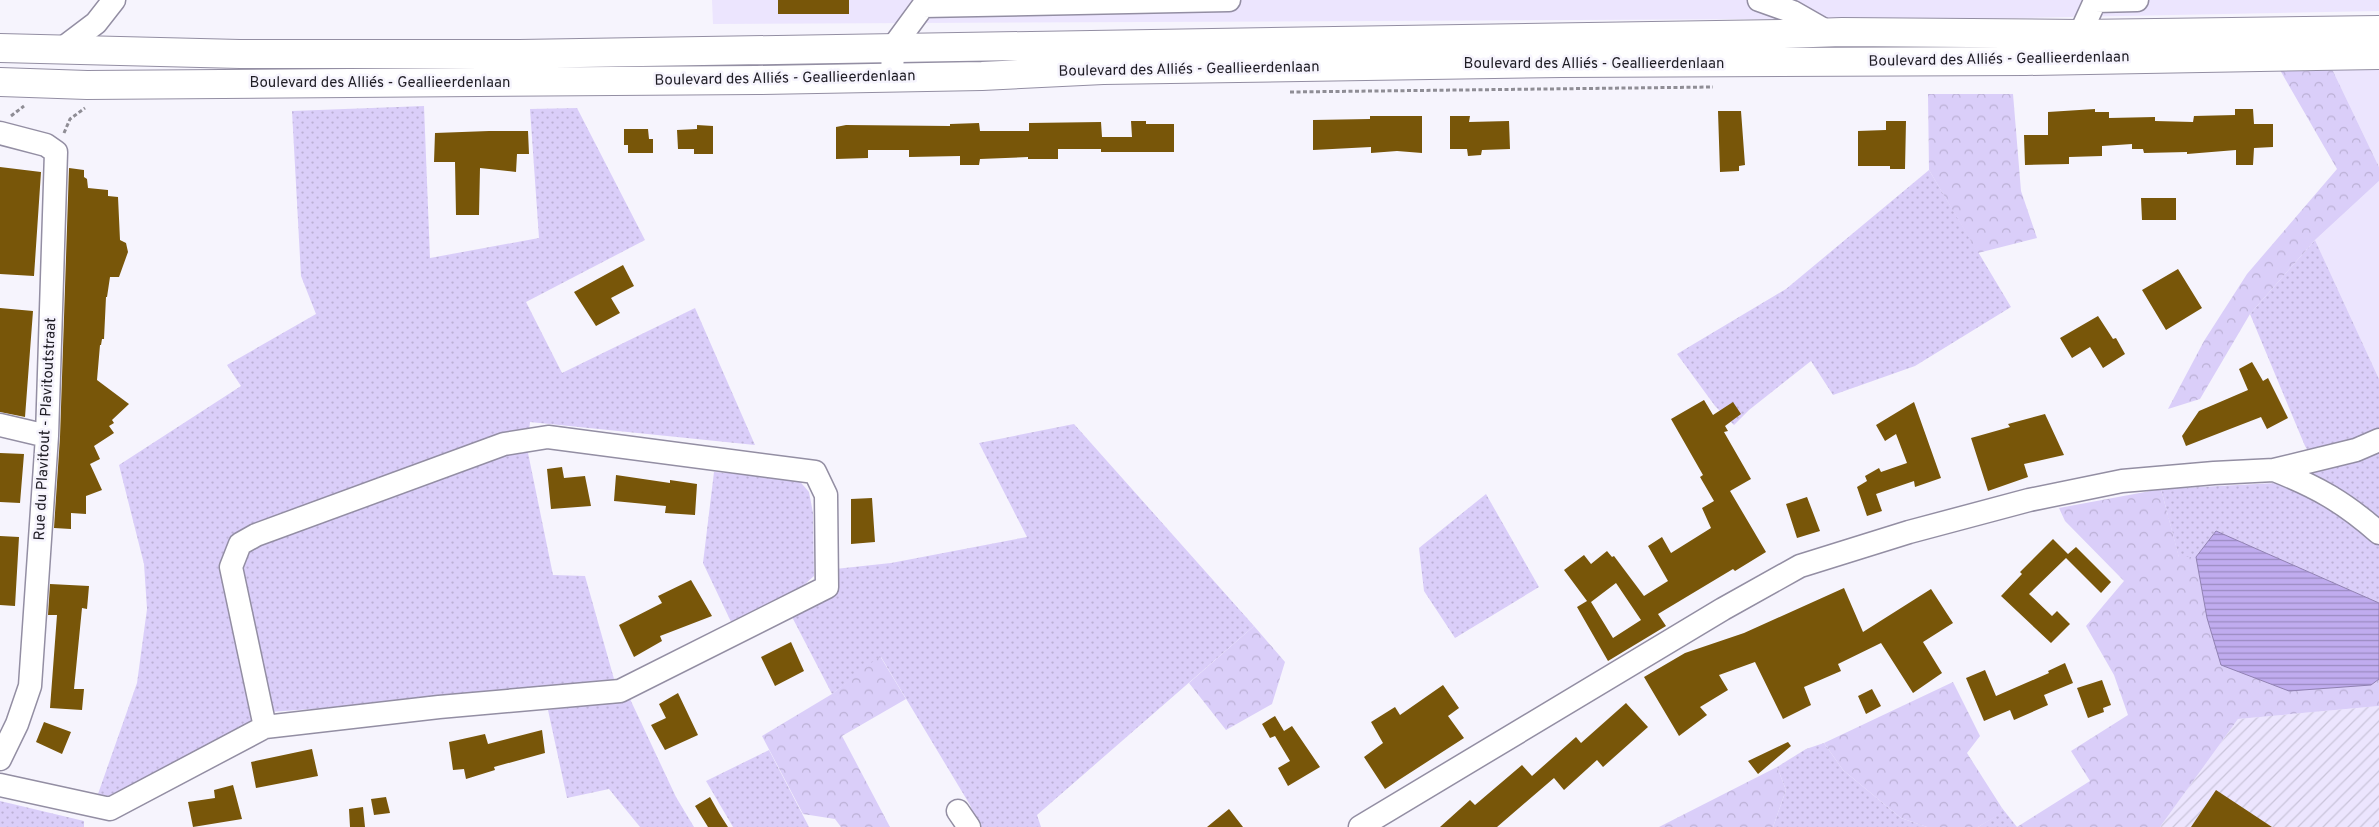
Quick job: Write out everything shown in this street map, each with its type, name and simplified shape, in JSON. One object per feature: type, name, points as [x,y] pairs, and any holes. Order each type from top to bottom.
[{"type":"highway","name":"Boulevard des Alliés - Geallieerdenlaan","points":[[0,48],[59,51],[240,54],[519,54],[1828,32],[2080,34],[2379,30]]},
{"type":"highway","name":"Boulevard des Alliés - Geallieerdenlaan","points":[[0,82],[87,85],[757,80],[892,78],[1103,70],[1562,63],[2026,61],[2379,55]]},
{"type":"street","points":[[59,51],[96,23],[114,0]]},
{"type":"street","points":[[892,78],[892,47],[923,6],[1044,2],[1229,0]]},
{"type":"street","points":[[1759,0],[1793,12],[1828,32]]},
{"type":"street","name":"Boulevard des Alliés - Geallieerdenlaan","points":[[2080,34],[2095,1],[2137,0]]},
{"type":"street","points":[[756,50],[757,80]]},
{"type":"street","points":[[0,133],[46,145],[56,152]]},
{"type":"street","name":"Rue du Plavitout - Plavitoutstraat","points":[[0,759],[17,724],[30,686],[48,436],[56,152]]},
{"type":"street","points":[[0,425],[48,436]]},
{"type":"street","points":[[0,785],[110,809],[265,727],[439,707],[620,692],[828,587],[826,494],[815,472],[548,437],[504,444],[256,535],[240,544],[231,566],[265,727]]},
{"type":"street","points":[[1360,827],[1697,624],[1800,566],[1909,532],[2038,498],[2122,482],[2214,473],[2274,470],[2356,450],[2379,440]]},
{"type":"street","points":[[2274,470],[2312,485],[2352,509],[2379,533]]},
{"type":"path","points":[[56,152],[70,119],[84,108],[91,107]]},
{"type":"shaded area","points":[[712,0],[2379,0],[2379,11],[2015,18],[713,24]]},
{"type":"shaded area","points":[[2379,68],[2379,167],[2332,69]]},
{"type":"shaded area","points":[[2379,181],[2379,379],[2315,240]]},
{"type":"shaded area","points":[[2216,531],[2379,603],[2379,679],[2371,685],[2289,691],[2221,665],[2207,618],[2196,557]]},
{"type":"shaded area","points":[[2379,706],[2379,827],[2160,827],[2238,719]]},
{"type":"green space","points":[[2332,69],[2379,167],[2379,181],[2315,240],[2250,314],[2200,399],[2168,409],[2204,341],[2247,274],[2337,169],[2280,70]]},
{"type":"green space","points":[[1928,94],[2013,94],[2021,191],[2037,238],[1978,253],[1929,170]]},
{"type":"green space","points":[[424,106],[430,258],[539,238],[530,109],[577,108],[645,240],[526,302],[562,373],[695,308],[755,445],[530,422],[527,448],[553,575],[585,576],[616,686],[547,693],[269,712],[177,763],[108,796],[98,794],[137,683],[147,609],[144,564],[119,465],[241,386],[227,365],[316,314],[301,276],[292,111]]},
{"type":"green space","points":[[1929,170],[2011,307],[1915,366],[1833,395],[1811,361],[1749,410],[1734,425],[1715,406],[1677,354],[1786,289]]},
{"type":"green space","points":[[2315,240],[2379,379],[2379,603],[2216,531],[2196,557],[2179,558],[2161,489],[2276,483],[2318,469],[2305,446],[2250,314]]},
{"type":"green space","points":[[1074,424],[1254,626],[1037,815],[1041,827],[979,827],[970,805],[881,657],[832,694],[791,615],[835,569],[891,563],[1027,537],[979,443]]},
{"type":"green space","points":[[714,472],[796,477],[809,492],[813,513],[814,576],[791,597],[733,626],[703,563]]},
{"type":"green space","points":[[2161,489],[2179,557],[2196,557],[2207,618],[2370,685],[2379,679],[2379,706],[2238,719],[2160,827],[2017,827],[2090,781],[2071,751],[2128,715],[2114,675],[2086,626],[2124,581],[2065,521],[2059,508]]},
{"type":"green space","points":[[1486,494],[1539,587],[1455,638],[1424,591],[1419,548]]},
{"type":"green space","points":[[1254,626],[1285,662],[1272,704],[1226,730],[1189,683]]},
{"type":"green space","points":[[880,656],[906,699],[842,736],[890,827],[841,827],[835,819],[803,814],[762,736],[832,694]]},
{"type":"green space","points":[[1953,682],[1980,736],[1967,753],[2002,808],[2000,814],[1978,827],[1927,827],[1901,818],[1843,770],[1824,743]]},
{"type":"green space","points":[[630,699],[676,797],[694,827],[640,827],[609,789],[567,798],[548,710]]},
{"type":"green space","points":[[1824,743],[1843,770],[1901,818],[1927,827],[1773,827],[1786,790],[1777,767],[1806,749]]},
{"type":"green space","points":[[769,750],[809,827],[733,827],[706,781]]},
{"type":"green space","points":[[1777,767],[1786,790],[1773,827],[1659,827]]},
{"type":"green space","points":[[0,801],[84,821],[84,827],[0,827]]},
{"type":"green space","points":[[2002,808],[2017,827],[1978,827],[1999,814]]},
{"type":"building","points":[[778,0],[849,0],[849,14],[778,14]]},
{"type":"building","points":[[2095,109],[2095,112],[2109,112],[2109,118],[2155,117],[2155,121],[2193,122],[2194,116],[2235,115],[2235,109],[2253,109],[2254,124],[2273,124],[2273,147],[2254,148],[2253,165],[2236,165],[2236,150],[2187,154],[2187,152],[2144,153],[2143,149],[2132,149],[2132,144],[2102,146],[2102,156],[2069,157],[2069,164],[2025,165],[2024,135],[2048,135],[2048,112]]},
{"type":"building","points":[[1718,111],[1741,111],[1745,165],[1739,166],[1739,171],[1720,172]]},
{"type":"building","points":[[1370,116],[1422,116],[1422,153],[1397,151],[1371,153],[1371,147],[1313,150],[1313,120],[1370,119]]},
{"type":"building","points":[[1450,116],[1470,116],[1469,122],[1509,121],[1510,149],[1482,150],[1481,155],[1468,156],[1467,149],[1450,149]]},
{"type":"building","points":[[1131,121],[1146,121],[1146,124],[1174,124],[1174,152],[1101,152],[1101,149],[1058,149],[1058,159],[1028,159],[1028,157],[980,159],[979,165],[960,165],[960,156],[909,157],[909,150],[868,150],[868,158],[836,159],[836,127],[846,125],[950,126],[950,124],[979,123],[980,131],[1029,131],[1029,123],[1101,122],[1102,137],[1132,137]]},
{"type":"building","points":[[1886,121],[1906,121],[1905,169],[1890,169],[1890,166],[1858,166],[1858,131],[1886,130]]},
{"type":"building","points":[[697,125],[713,126],[713,154],[694,154],[694,149],[678,149],[677,130],[697,129]]},
{"type":"building","points":[[624,129],[648,129],[649,139],[653,139],[653,153],[628,153],[628,145],[624,145]]},
{"type":"building","points":[[528,131],[529,154],[517,154],[516,172],[480,168],[479,215],[456,215],[455,162],[434,162],[435,133]]},
{"type":"building","points":[[0,167],[41,172],[34,276],[0,274]]},
{"type":"building","points":[[69,168],[84,170],[84,177],[87,179],[88,188],[108,190],[108,196],[118,197],[120,240],[126,243],[128,252],[119,277],[110,277],[106,297],[104,339],[102,339],[100,345],[97,380],[129,404],[112,420],[114,423],[109,426],[114,433],[94,446],[100,459],[90,464],[102,490],[86,496],[86,514],[71,513],[71,529],[54,528],[60,437]]},
{"type":"building","points":[[2141,198],[2176,198],[2176,220],[2142,220]]},
{"type":"building","points":[[623,265],[634,286],[611,298],[620,313],[596,326],[574,292]]},
{"type":"building","points":[[2178,269],[2202,308],[2166,330],[2142,290]]},
{"type":"building","points":[[0,308],[33,311],[25,417],[0,412]]},
{"type":"building","points":[[2098,316],[2113,339],[2116,338],[2125,354],[2103,368],[2090,347],[2072,358],[2060,338]]},
{"type":"building","points":[[2252,362],[2263,381],[2268,378],[2288,418],[2267,429],[2261,417],[2186,446],[2182,436],[2199,411],[2248,390],[2239,369]]},
{"type":"building","points":[[1704,400],[1713,415],[1733,402],[1741,414],[1725,426],[1728,431],[1724,432],[1751,479],[1730,491],[1766,552],[1735,571],[1733,569],[1658,614],[1666,626],[1608,661],[1577,607],[1587,601],[1564,570],[1584,555],[1591,564],[1607,551],[1612,557],[1614,556],[1644,596],[1668,581],[1648,546],[1662,537],[1671,553],[1711,528],[1702,508],[1714,501],[1700,477],[1703,475],[1671,419]],"holes":[[[1616,583],[1641,620],[1613,638],[1591,602]]]},
{"type":"building","points":[[1914,402],[1941,478],[1915,487],[1914,481],[1876,494],[1882,511],[1867,516],[1857,487],[1867,481],[1865,476],[1879,468],[1881,472],[1907,463],[1896,434],[1885,441],[1876,425]]},
{"type":"building","points":[[2045,414],[2064,455],[2024,464],[2028,477],[1988,491],[1971,438],[2010,427],[2008,424]]},
{"type":"building","points":[[0,453],[24,454],[20,503],[0,502]]},
{"type":"building","points":[[562,467],[564,478],[585,476],[591,506],[551,509],[547,469]]},
{"type":"building","points":[[616,475],[670,483],[670,480],[697,484],[695,515],[665,513],[666,506],[614,501]]},
{"type":"building","points":[[1807,497],[1820,531],[1797,538],[1786,504]]},
{"type":"building","points":[[872,498],[875,542],[851,544],[851,499]]},
{"type":"building","points":[[0,536],[19,537],[15,606],[0,605]]},
{"type":"building","points":[[2053,539],[2068,554],[2076,547],[2111,582],[2101,593],[2066,558],[2029,594],[2052,616],[2057,611],[2070,624],[2051,643],[2001,596],[2022,574],[2020,572]]},
{"type":"building","points":[[691,580],[712,616],[660,636],[662,641],[634,657],[619,625],[662,603],[658,596]]},
{"type":"building","points":[[50,584],[89,586],[87,609],[82,608],[74,689],[84,689],[82,710],[50,708],[57,615],[48,615]]},
{"type":"building","points":[[1844,588],[1863,632],[1931,589],[1953,623],[1923,642],[1942,673],[1913,693],[1881,643],[1838,664],[1841,671],[1804,687],[1811,705],[1783,719],[1755,662],[1719,675],[1728,690],[1700,707],[1707,715],[1679,736],[1644,677],[1685,653],[1744,633]]},
{"type":"building","points":[[791,642],[804,671],[775,686],[761,657]]},
{"type":"building","points":[[2065,663],[2073,683],[2044,695],[2048,705],[2014,720],[2010,710],[1984,721],[1966,678],[1985,670],[1996,696],[2049,673],[2048,671]]},
{"type":"building","points":[[2102,680],[2111,705],[2103,708],[2104,712],[2088,718],[2077,688]]},
{"type":"building","points":[[1443,685],[1459,708],[1448,716],[1464,738],[1385,789],[1364,757],[1383,743],[1371,722],[1395,707],[1400,715]]},
{"type":"building","points":[[1872,689],[1881,706],[1866,714],[1858,696]]},
{"type":"building","points":[[678,693],[698,735],[665,750],[651,725],[666,718],[659,704]]},
{"type":"building","points":[[1626,703],[1648,727],[1603,767],[1597,760],[1564,790],[1554,778],[1497,827],[1440,827],[1470,800],[1475,805],[1522,765],[1532,776],[1576,737],[1581,743]]},
{"type":"building","points":[[1275,716],[1284,731],[1292,726],[1320,767],[1288,786],[1278,768],[1290,761],[1275,736],[1270,738],[1262,724]]},
{"type":"building","points":[[44,722],[71,732],[62,754],[36,742]]},
{"type":"building","points":[[542,730],[545,753],[494,767],[495,770],[466,779],[464,769],[453,770],[449,742],[485,734],[488,744]]},
{"type":"building","points":[[1788,742],[1791,746],[1758,774],[1748,761]]},
{"type":"building","points":[[312,749],[318,776],[256,788],[251,762]]},
{"type":"building","points":[[233,785],[242,819],[193,827],[188,802],[215,798],[214,790]]},
{"type":"building","points":[[2216,790],[2272,827],[2191,827]]},
{"type":"building","points":[[386,797],[390,813],[374,815],[371,799]]},
{"type":"building","points":[[710,797],[728,827],[708,827],[695,806]]},
{"type":"building","points":[[363,807],[365,827],[350,827],[349,809]]},
{"type":"building","points":[[1229,809],[1243,827],[1207,827]]}]
